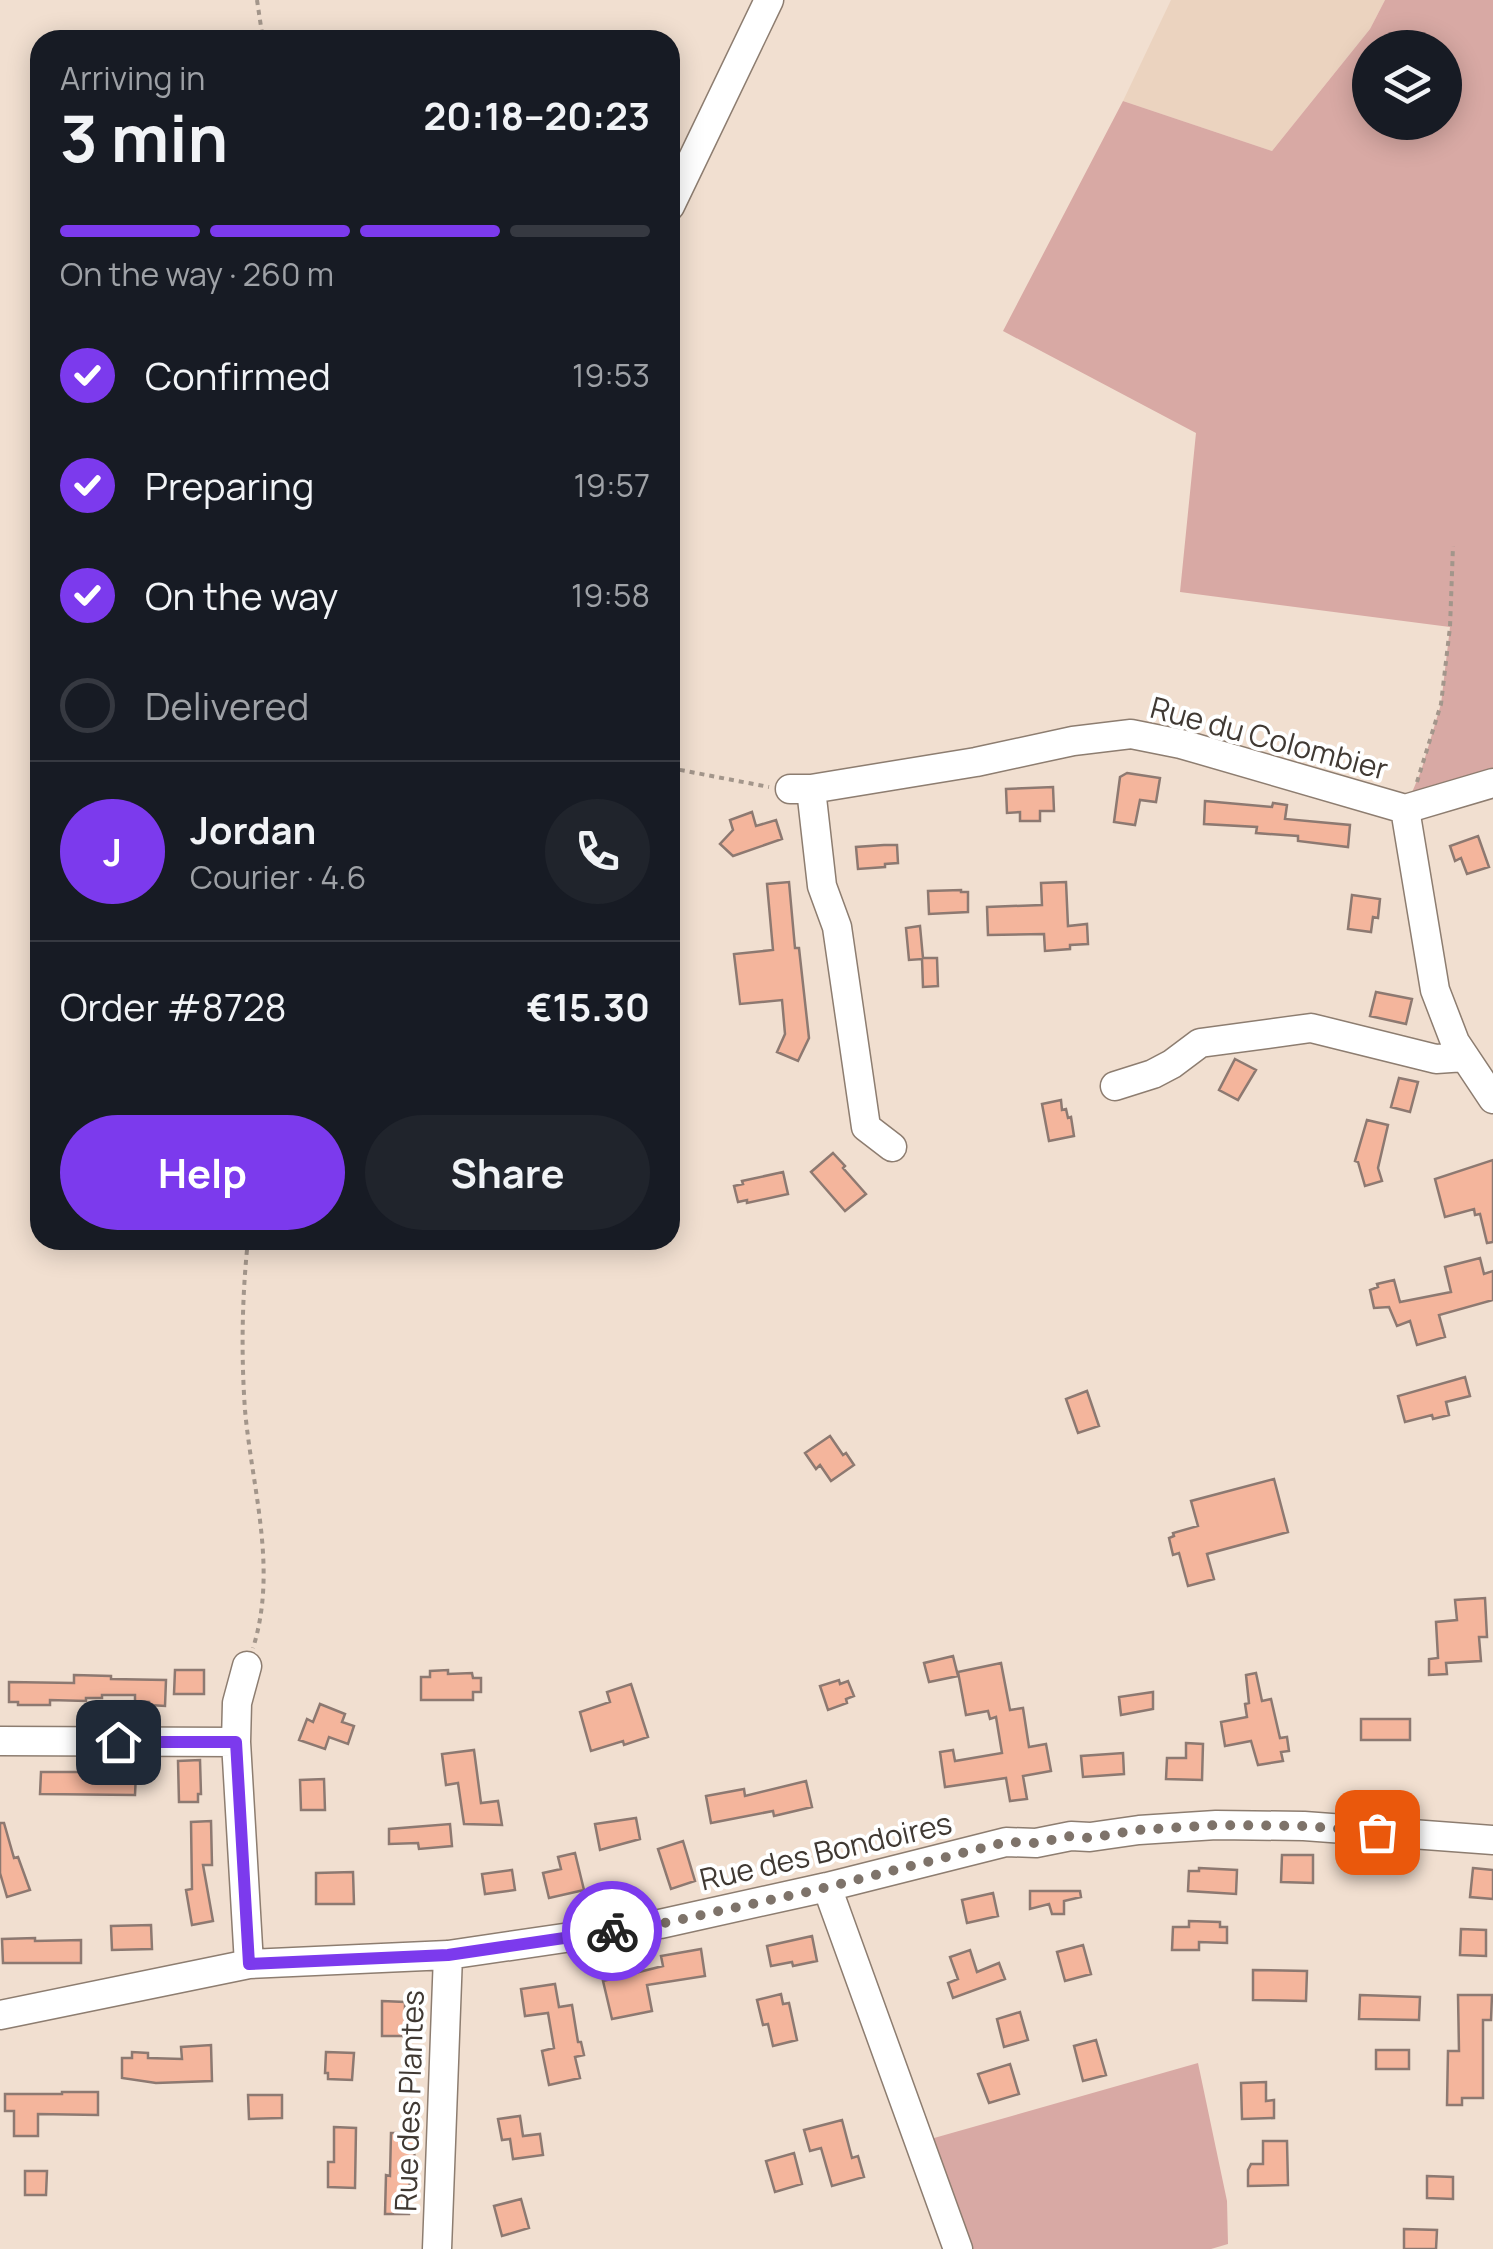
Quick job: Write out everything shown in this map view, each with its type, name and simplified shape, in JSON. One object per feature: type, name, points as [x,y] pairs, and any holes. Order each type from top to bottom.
[{"type":"street","points":[[680,185],[769,0]]},
{"type":"street","name":"Rue du Colombier","points":[[800,789],[976,762],[1073,740],[1131,734],[1181,744],[1405,809],[1493,783]]},
{"type":"street","points":[[800,789],[822,886],[837,928],[866,1127],[892,1147]]},
{"type":"street","points":[[1405,809],[1435,990],[1456,1042],[1493,1099]]},
{"type":"street","points":[[1115,1086],[1153,1074],[1200,1043],[1310,1028],[1436,1059],[1465,1057]]},
{"type":"street","points":[[247,1666],[237,1703],[236,1742],[249,1964]]},
{"type":"street","points":[[0,1741],[236,1742]]},
{"type":"street","name":"Rue des Bondoires","points":[[0,2015],[249,1964],[448,1955],[660,1924],[1006,1842],[1036,1843],[1071,1836],[1090,1838],[1138,1830],[1216,1825],[1304,1826],[1493,1840]]},
{"type":"street","points":[[827,1887],[958,2249]]},
{"type":"street","name":"Rue des Plantes","points":[[437,2249],[448,1955]]},
{"type":"path","points":[[257,0],[262,30]]},
{"type":"path","points":[[1405,809],[1422,771],[1441,704],[1450,627],[1453,546]]},
{"type":"path","points":[[680,770],[746,784],[800,789]]},
{"type":"path","points":[[247,1250],[246,1412],[264,1557],[257,1634],[247,1666]]},
{"type":"shaded area","points":[[1171,0],[1385,0],[1369,30],[1352,30],[1352,51],[1272,151],[1123,101]]},
{"type":"shaded area","points":[[1385,0],[1493,0],[1493,784],[1405,809],[1441,704],[1450,627],[1180,592],[1196,433],[1003,331],[1123,101],[1272,151],[1352,51],[1352,140],[1462,140],[1462,30],[1369,30]]},
{"type":"shaded area","points":[[1198,2063],[1227,2201],[1228,2244],[1211,2249],[971,2249],[927,2140]]},
{"type":"building","points":[[1127,773],[1160,778],[1156,802],[1140,800],[1135,825],[1114,822],[1120,777]]},
{"type":"building","points":[[1053,787],[1054,811],[1040,811],[1040,821],[1020,821],[1020,812],[1007,813],[1006,789]]},
{"type":"building","points":[[1205,801],[1287,805],[1285,819],[1350,825],[1348,847],[1298,841],[1298,836],[1256,833],[1257,827],[1204,824]]},
{"type":"building","points":[[752,812],[756,826],[776,820],[782,839],[733,856],[720,844],[733,830],[730,820]]},
{"type":"building","points":[[1478,836],[1489,867],[1467,874],[1461,858],[1455,861],[1450,846]]},
{"type":"building","points":[[897,845],[898,863],[858,869],[856,847]]},
{"type":"building","points":[[789,882],[809,1038],[798,1061],[777,1052],[785,1034],[782,1000],[740,1004],[734,954],[773,950],[767,884]]},
{"type":"building","points":[[1066,882],[1068,926],[1087,924],[1088,944],[1045,951],[1044,934],[988,935],[987,907],[1042,905],[1041,883]]},
{"type":"building","points":[[928,891],[968,892],[968,912],[929,914]]},
{"type":"building","points":[[1352,895],[1380,899],[1378,918],[1373,917],[1371,932],[1348,929]]},
{"type":"building","points":[[920,926],[923,958],[937,958],[938,986],[923,987],[922,959],[909,960],[906,928]]},
{"type":"building","points":[[1376,992],[1412,999],[1406,1024],[1370,1016]]},
{"type":"building","points":[[1235,1059],[1256,1070],[1238,1100],[1219,1090]]},
{"type":"building","points":[[1399,1078],[1418,1082],[1410,1112],[1391,1107]]},
{"type":"building","points":[[1061,1100],[1062,1110],[1066,1109],[1068,1118],[1071,1117],[1074,1136],[1049,1141],[1042,1104]]},
{"type":"building","points":[[1367,1120],[1388,1125],[1378,1168],[1382,1181],[1365,1186],[1355,1161]]},
{"type":"building","points":[[833,1153],[866,1194],[845,1211],[811,1172]]},
{"type":"building","points":[[1493,1160],[1493,1242],[1487,1243],[1480,1214],[1475,1215],[1474,1209],[1445,1217],[1435,1179]]},
{"type":"building","points":[[783,1172],[788,1194],[738,1202],[734,1186]]},
{"type":"building","points":[[1480,1258],[1484,1274],[1493,1271],[1493,1300],[1439,1315],[1445,1337],[1417,1345],[1410,1321],[1397,1326],[1389,1307],[1374,1308],[1370,1290],[1377,1284],[1394,1280],[1400,1302],[1451,1292],[1445,1267]]},
{"type":"building","points":[[1465,1377],[1470,1396],[1446,1402],[1449,1415],[1405,1422],[1398,1396]]},
{"type":"building","points":[[1087,1391],[1099,1426],[1078,1433],[1066,1399]]},
{"type":"building","points":[[830,1436],[854,1465],[831,1481],[805,1453]]},
{"type":"building","points":[[1274,1479],[1288,1532],[1207,1554],[1214,1579],[1188,1586],[1179,1553],[1173,1555],[1169,1538],[1173,1533],[1198,1526],[1191,1501]]},
{"type":"building","points":[[1485,1598],[1487,1637],[1479,1637],[1481,1661],[1446,1663],[1447,1674],[1429,1675],[1429,1659],[1438,1658],[1436,1622],[1457,1620],[1455,1600]]},
{"type":"building","points":[[953,1656],[958,1676],[929,1682],[924,1663]]},
{"type":"building","points":[[1001,1663],[1010,1710],[1023,1708],[1029,1747],[1046,1744],[1051,1771],[1023,1776],[1027,1799],[1010,1801],[1006,1778],[945,1787],[940,1752],[953,1750],[955,1761],[1002,1753],[996,1717],[990,1719],[988,1711],[966,1715],[958,1672]]},
{"type":"building","points":[[175,1670],[204,1670],[204,1694],[174,1694]]},
{"type":"building","points":[[448,1670],[448,1674],[472,1673],[473,1678],[481,1678],[481,1692],[473,1692],[473,1700],[421,1700],[421,1677],[430,1677],[430,1671]]},
{"type":"building","points":[[1256,1673],[1262,1701],[1271,1699],[1280,1738],[1287,1737],[1289,1751],[1281,1752],[1283,1761],[1258,1765],[1251,1741],[1225,1746],[1221,1722],[1247,1717],[1246,1675]]},
{"type":"building","points":[[74,1675],[166,1680],[165,1706],[135,1701],[135,1695],[102,1695],[86,1701],[50,1700],[50,1705],[9,1702],[9,1682],[74,1683]]},
{"type":"building","points":[[839,1680],[840,1684],[848,1681],[854,1696],[828,1710],[820,1686]]},
{"type":"building","points":[[631,1684],[648,1737],[591,1751],[580,1712],[610,1702],[607,1692]]},
{"type":"building","points":[[1153,1692],[1153,1709],[1121,1715],[1119,1697]]},
{"type":"building","points":[[320,1704],[345,1714],[342,1722],[354,1726],[348,1744],[329,1737],[325,1749],[299,1740],[307,1719],[313,1722]]},
{"type":"building","points":[[1361,1719],[1410,1719],[1410,1740],[1361,1740]]},
{"type":"building","points":[[1186,1743],[1203,1744],[1202,1780],[1166,1779],[1167,1758],[1186,1758]]},
{"type":"building","points":[[474,1750],[481,1803],[498,1801],[502,1825],[464,1824],[458,1783],[446,1785],[442,1754]]},
{"type":"building","points":[[1123,1753],[1124,1774],[1083,1777],[1081,1756]]},
{"type":"building","points":[[200,1760],[198,1802],[179,1802],[178,1761]]},
{"type":"building","points":[[41,1772],[136,1772],[135,1795],[40,1794]]},
{"type":"building","points":[[324,1779],[325,1810],[301,1810],[300,1780]]},
{"type":"building","points":[[806,1781],[812,1807],[711,1823],[706,1796],[744,1789],[745,1796]]},
{"type":"building","points":[[636,1818],[640,1839],[600,1850],[595,1824]]},
{"type":"building","points":[[211,1821],[212,1865],[203,1865],[213,1921],[192,1925],[186,1890],[192,1889],[191,1822]]},
{"type":"building","points":[[0,1823],[4,1823],[14,1858],[18,1857],[30,1890],[7,1897],[0,1873]]},
{"type":"building","points":[[450,1824],[452,1846],[419,1849],[418,1843],[389,1844],[389,1829]]},
{"type":"building","points":[[683,1841],[695,1881],[671,1889],[658,1849]]},
{"type":"building","points":[[575,1853],[584,1890],[549,1898],[543,1873],[561,1869],[558,1857]]},
{"type":"building","points":[[1282,1855],[1313,1855],[1313,1883],[1281,1882]]},
{"type":"building","points":[[1473,1868],[1493,1870],[1493,1899],[1470,1897]]},
{"type":"building","points":[[512,1870],[515,1890],[485,1894],[482,1874]]},
{"type":"building","points":[[1237,1870],[1236,1894],[1188,1891],[1189,1871]]},
{"type":"building","points":[[353,1872],[354,1904],[316,1904],[316,1873]]},
{"type":"building","points":[[1030,1891],[1080,1891],[1081,1897],[1064,1901],[1064,1914],[1052,1914],[1049,1904],[1030,1909]]},
{"type":"building","points":[[993,1893],[998,1916],[967,1923],[962,1900]]},
{"type":"building","points":[[1189,1921],[1220,1922],[1220,1927],[1227,1927],[1227,1943],[1199,1942],[1199,1950],[1172,1950],[1173,1927],[1189,1927]]},
{"type":"building","points":[[151,1925],[152,1949],[112,1950],[111,1926]]},
{"type":"building","points":[[1461,1929],[1486,1930],[1486,1956],[1460,1955]]},
{"type":"building","points":[[812,1936],[817,1961],[771,1966],[767,1946]]},
{"type":"building","points":[[2,1939],[81,1940],[81,1963],[3,1963]]},
{"type":"building","points":[[1083,1945],[1091,1974],[1065,1981],[1057,1952]]},
{"type":"building","points":[[701,1949],[705,1976],[647,1985],[652,2011],[612,2019],[603,1981],[663,1966],[661,1956]]},
{"type":"building","points":[[970,1950],[977,1972],[999,1963],[1005,1979],[953,1998],[948,1983],[958,1979],[950,1957]]},
{"type":"building","points":[[1253,1970],[1307,1971],[1306,2001],[1253,2000]]},
{"type":"building","points":[[555,1984],[559,2007],[572,2005],[584,2055],[575,2057],[580,2078],[549,2085],[542,2051],[554,2048],[548,2013],[525,2016],[521,1989]]},
{"type":"building","points":[[781,1994],[783,2004],[789,2003],[797,2040],[773,2046],[757,2000]]},
{"type":"building","points":[[1360,1995],[1420,1997],[1419,2020],[1359,2019]]},
{"type":"building","points":[[1458,1995],[1492,1995],[1491,2020],[1483,2020],[1483,2098],[1462,2098],[1462,2105],[1447,2105],[1448,2051],[1459,2051]]},
{"type":"building","points":[[382,2001],[405,2002],[405,2036],[382,2036]]},
{"type":"building","points":[[1020,2012],[1028,2040],[1004,2047],[997,2019]]},
{"type":"building","points":[[1096,2040],[1106,2075],[1083,2081],[1074,2046]]},
{"type":"building","points":[[211,2045],[212,2081],[156,2083],[122,2078],[122,2058],[132,2058],[132,2052],[148,2053],[148,2058],[182,2059],[181,2047]]},
{"type":"building","points":[[1376,2050],[1409,2050],[1409,2069],[1376,2069]]},
{"type":"building","points":[[326,2052],[354,2053],[352,2080],[328,2079]]},
{"type":"building","points":[[1010,2064],[1019,2094],[989,2103],[978,2074]]},
{"type":"building","points":[[1266,2082],[1266,2101],[1274,2100],[1274,2118],[1242,2119],[1241,2083]]},
{"type":"building","points":[[98,2092],[98,2115],[38,2114],[38,2136],[14,2136],[14,2111],[5,2111],[5,2094]]},
{"type":"building","points":[[248,2095],[282,2095],[282,2118],[249,2119]]},
{"type":"building","points":[[520,2116],[523,2136],[540,2134],[543,2155],[513,2159],[510,2139],[502,2140],[498,2119]]},
{"type":"building","points":[[842,2120],[852,2158],[858,2156],[864,2177],[832,2186],[821,2148],[810,2151],[804,2130]]},
{"type":"building","points":[[334,2127],[356,2128],[355,2188],[328,2187],[328,2162],[334,2162]]},
{"type":"building","points":[[391,2133],[415,2133],[409,2214],[385,2214]]},
{"type":"building","points":[[1263,2141],[1287,2141],[1288,2185],[1248,2186],[1251,2164],[1263,2164]]},
{"type":"building","points":[[794,2153],[802,2184],[775,2192],[766,2161]]},
{"type":"building","points":[[25,2171],[47,2171],[46,2195],[25,2195]]},
{"type":"building","points":[[1427,2176],[1453,2177],[1453,2199],[1427,2198]]},
{"type":"building","points":[[521,2199],[529,2228],[502,2236],[494,2206]]},
{"type":"building","points":[[1404,2229],[1437,2230],[1436,2249],[1404,2249]]},
{"type":"way so far","points":[[612,1931],[816,1890],[1006,1842],[1036,1843],[1071,1836],[1090,1838],[1138,1830],[1216,1825],[1377,1832]]},
{"type":"route","points":[[118,1742],[236,1742],[249,1964],[448,1955],[612,1931]]}]
